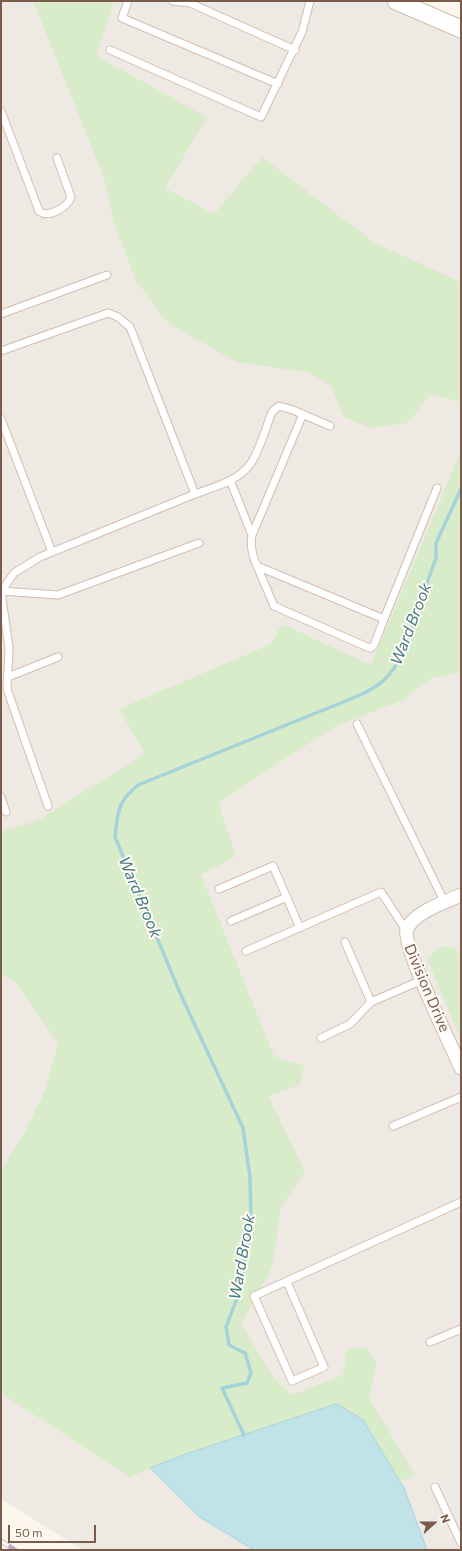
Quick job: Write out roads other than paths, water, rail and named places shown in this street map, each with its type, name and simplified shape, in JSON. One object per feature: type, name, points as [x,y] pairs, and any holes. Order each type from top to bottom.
[{"type":"street","points":[[396,1],[461,29]]},
{"type":"street","points":[[406,930],[416,917],[445,903],[460,899]]},
{"type":"street","name":"Division Drive","points":[[406,930],[406,939],[422,980],[461,1068]]},
{"type":"lane","points":[[128,1],[122,18],[278,84]]},
{"type":"lane","points":[[173,1],[190,3],[295,50]]},
{"type":"lane","points":[[110,50],[262,117],[295,50],[302,32],[310,1]]},
{"type":"lane","points":[[1,111],[41,213],[46,214],[64,208],[71,196],[57,158]]},
{"type":"lane","points":[[1,314],[107,275]]},
{"type":"lane","points":[[1,352],[108,312],[118,317],[130,327],[195,494]]},
{"type":"lane","points":[[48,806],[7,689],[9,648],[1,591],[14,573],[40,557],[230,480],[243,472],[252,462],[272,412],[279,406],[303,414],[330,426]]},
{"type":"lane","points":[[303,414],[252,534],[250,543],[252,554],[274,606],[371,648],[374,645],[437,488]]},
{"type":"lane","points":[[1,419],[4,438],[52,552]]},
{"type":"lane","points":[[230,480],[252,534]]},
{"type":"lane","points":[[1,591],[58,595],[199,542]]},
{"type":"lane","points":[[257,566],[384,619]]},
{"type":"lane","points":[[8,677],[58,657]]},
{"type":"lane","points":[[357,724],[445,903]]},
{"type":"lane","points":[[1,797],[6,812]]},
{"type":"lane","points":[[219,889],[273,866],[300,928]]},
{"type":"lane","points":[[246,951],[381,892],[406,930]]},
{"type":"lane","points":[[231,921],[287,897]]},
{"type":"lane","points":[[345,942],[371,1002]]},
{"type":"lane","points":[[321,1038],[350,1024],[371,1002],[422,980]]},
{"type":"lane","points":[[393,1126],[461,1096]]},
{"type":"lane","points":[[287,1282],[324,1367],[292,1381],[254,1296],[461,1202]]},
{"type":"lane","points":[[430,1342],[461,1329]]},
{"type":"lane","points":[[435,1487],[461,1543]]},
{"type":"water","points":[[337,1404],[363,1420],[404,1488],[427,1550],[254,1550],[198,1516],[150,1468],[189,1453]]},
{"type":"waterway","name":"Ward Brook","points":[[244,1435],[222,1388],[247,1383],[251,1373],[245,1353],[229,1345],[226,1327],[240,1290],[251,1223],[250,1177],[243,1128],[180,993],[115,837],[118,814],[122,802],[138,785],[358,696],[372,689],[383,681],[392,671],[400,658],[436,558],[436,543],[461,489]]},
{"type":"railway","points":[[1,1541],[15,1550]]}]
